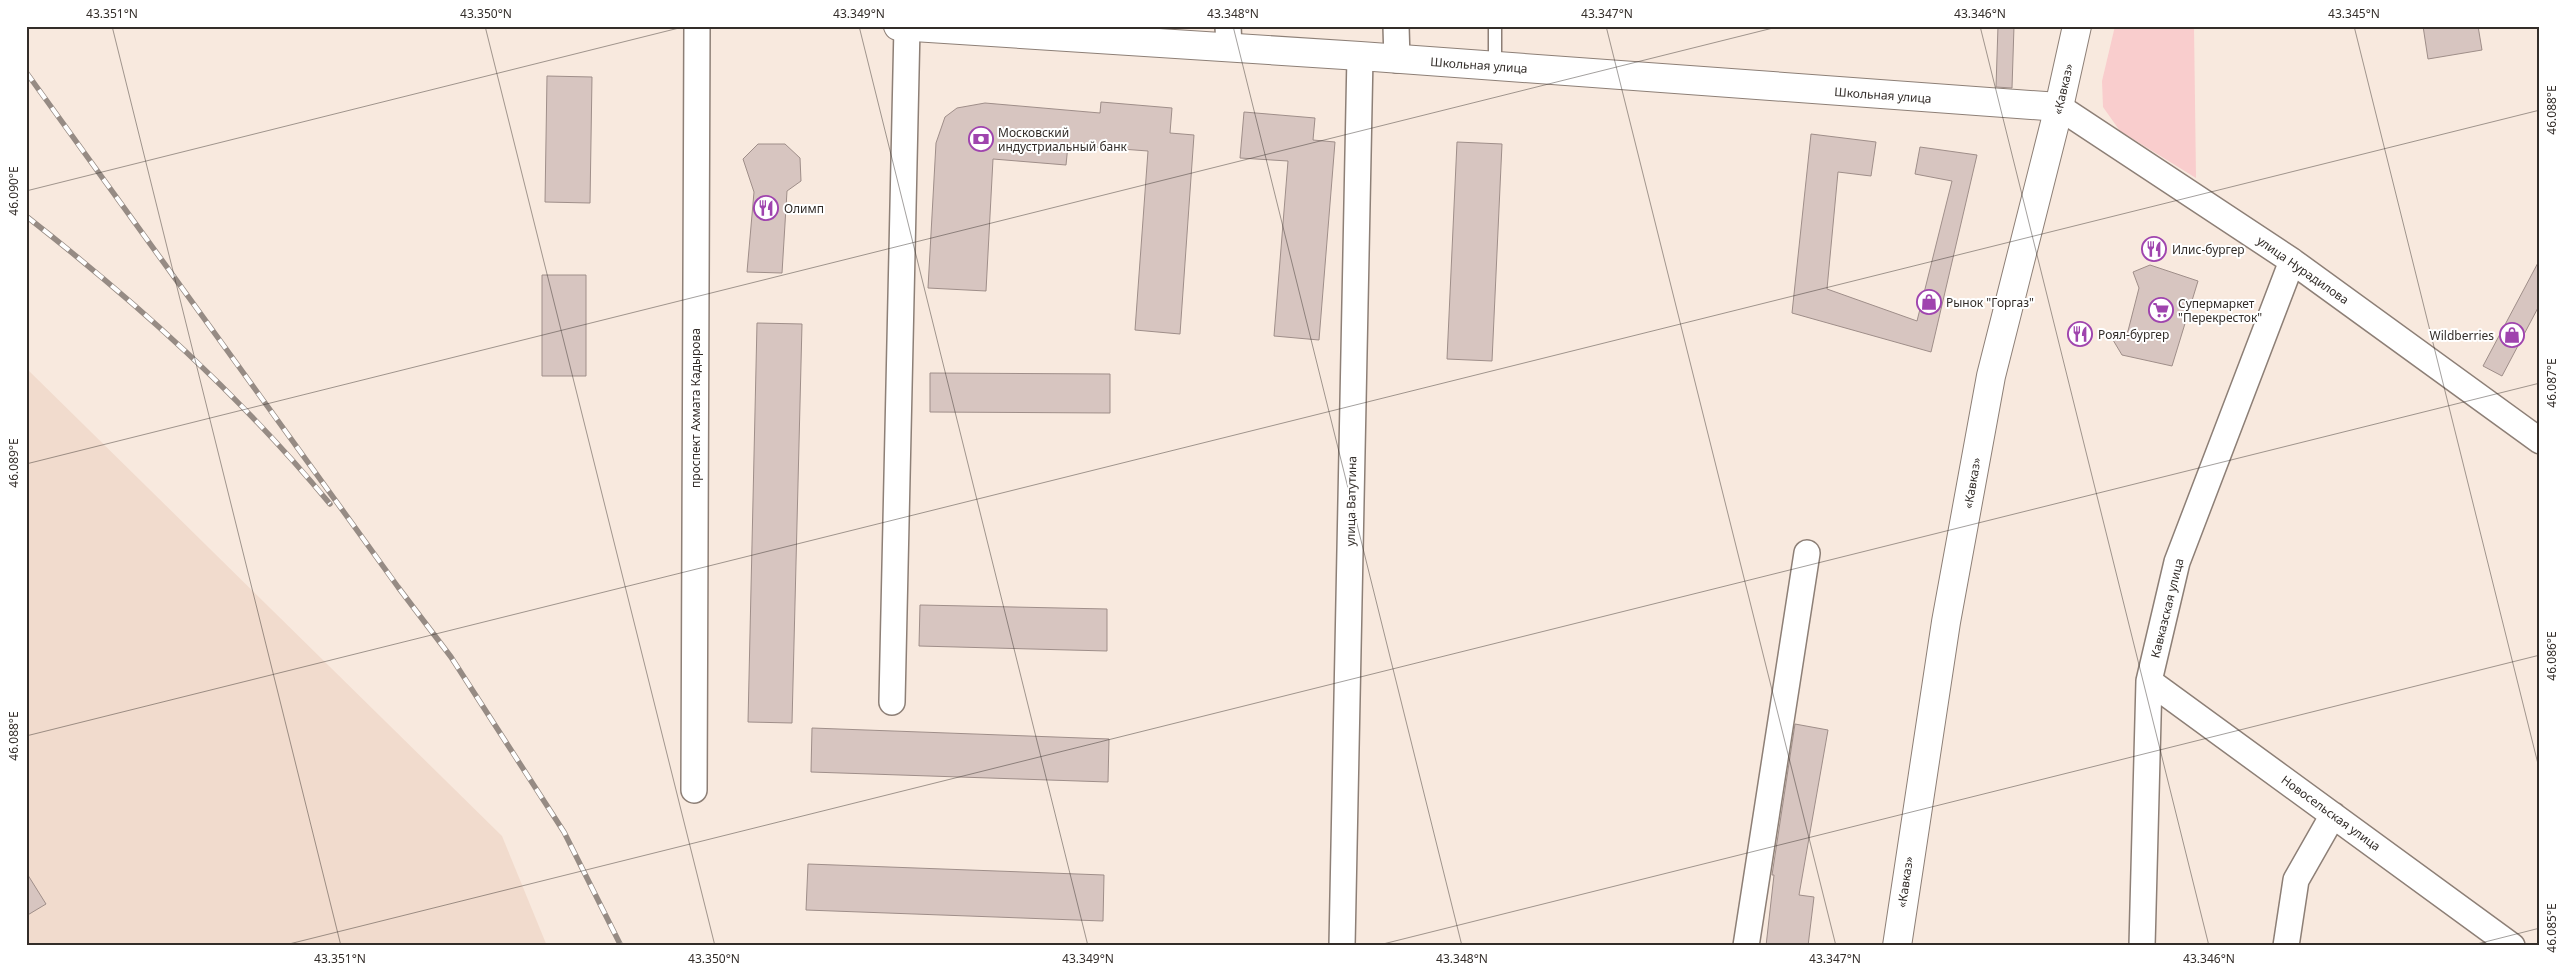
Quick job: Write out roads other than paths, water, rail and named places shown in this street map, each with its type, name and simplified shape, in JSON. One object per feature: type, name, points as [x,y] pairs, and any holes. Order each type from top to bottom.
[{"type":"street","name":"проспект Ахмата Кадырова","points":[[694,790],[697,26]]},
{"type":"street","name":"Школьная улица","points":[[898,26],[1229,37],[1397,60],[2059,107]]},
{"type":"street","points":[[1396,26],[1397,60]]},
{"type":"street","name":"«Кавказ»","points":[[1897,946],[1905,878],[1946,622],[1991,376],[2059,107],[2077,26]]},
{"type":"street","points":[[892,702],[906,27]]},
{"type":"street","name":"улица Ватутина","points":[[1342,946],[1360,56]]},
{"type":"street","name":"улица Нурадилова","points":[[2059,107],[2292,261],[2540,441]]},
{"type":"street","name":"Кавказская улица","points":[[2142,946],[2149,681],[2176,562],[2292,261]]},
{"type":"street","points":[[1746,946],[1807,554]]},
{"type":"street","name":"Новосельская улица","points":[[2149,681],[2512,946]]},
{"type":"street","points":[[2286,946],[2296,880],[2334,815]]},
{"type":"lane","points":[[1494,26],[1495,66]]},
{"type":"railway","points":[[26,72],[398,587],[451,657],[564,832],[621,946]]},
{"type":"railway","points":[[26,216],[108,282],[186,352],[260,425],[330,504]]},
{"type":"place","name":"Московский индустриальный банк","points":[[981,139]]},
{"type":"place","name":"Олимп","points":[[766,208]]},
{"type":"place","name":"Илис-бургер","points":[[2154,249]]},
{"type":"place","name":"Рынок \"Горгаз\"","points":[[1929,302]]},
{"type":"place","name":"Супермаркет \"Перекресток\"","points":[[2161,310]]},
{"type":"place","name":"Роял-бургер","points":[[2080,334]]},
{"type":"place","name":"Wildberries","points":[[2512,335]]}]
